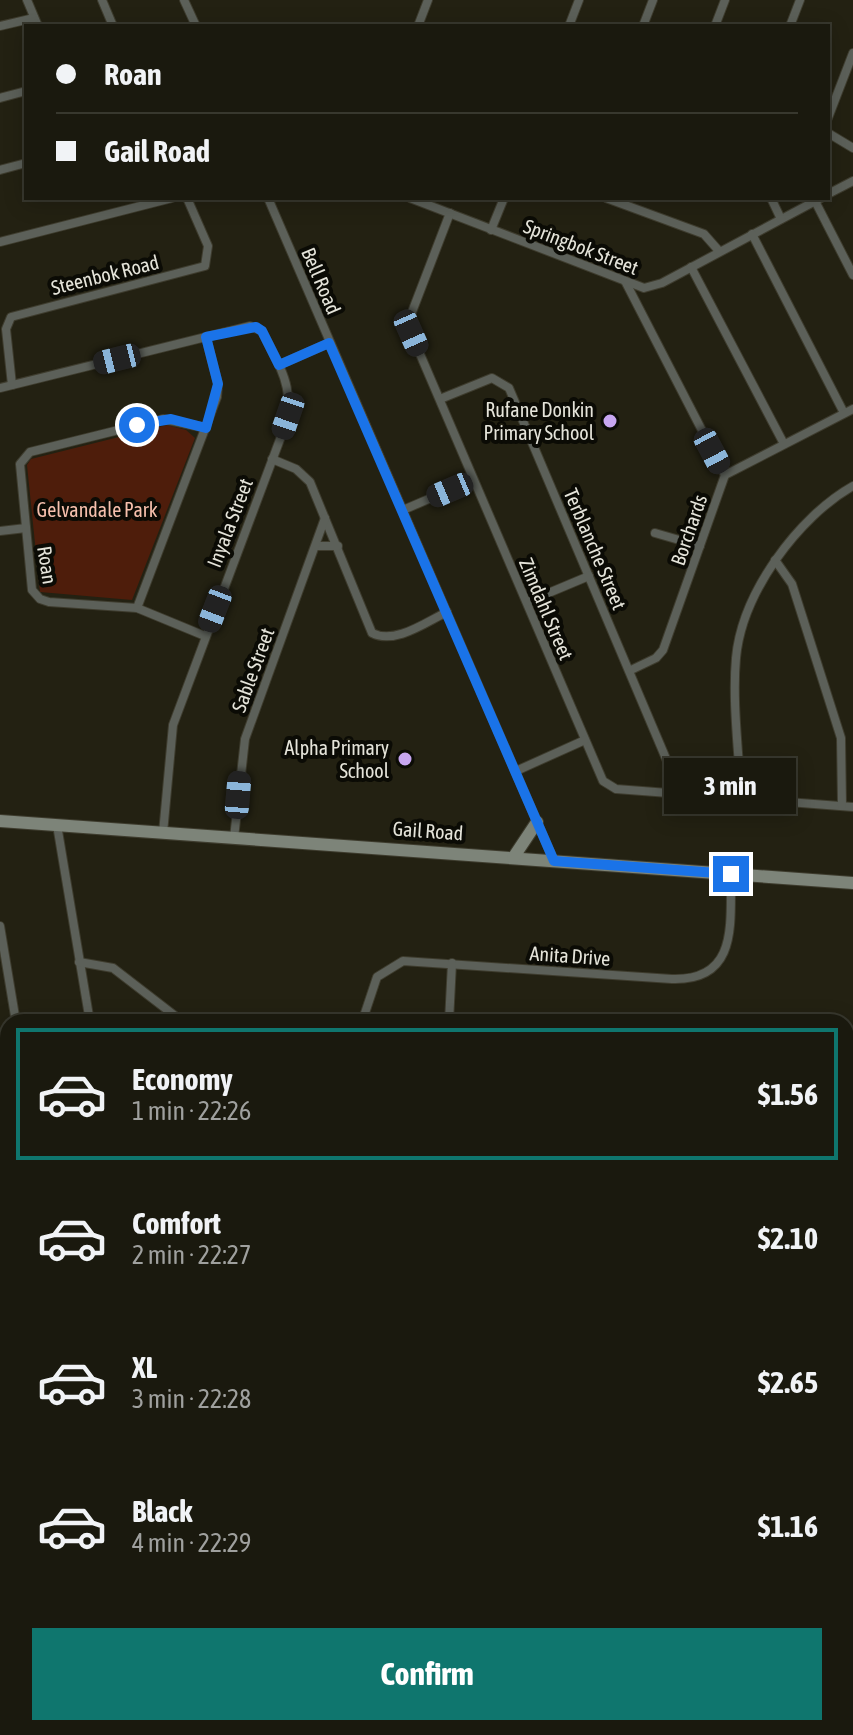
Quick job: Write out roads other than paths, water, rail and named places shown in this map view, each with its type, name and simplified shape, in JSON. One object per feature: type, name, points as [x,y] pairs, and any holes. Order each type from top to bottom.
[{"type":"street","points":[[0,26],[36,22],[27,0]]},
{"type":"street","points":[[102,0],[112,24]]},
{"type":"street","points":[[184,0],[195,24]]},
{"type":"street","points":[[419,24],[428,0]]},
{"type":"street","points":[[570,24],[579,0]]},
{"type":"street","points":[[644,24],[653,0]]},
{"type":"street","points":[[716,24],[725,0]]},
{"type":"street","points":[[791,24],[800,0]]},
{"type":"street","points":[[830,113],[853,53]]},
{"type":"street","points":[[0,98],[24,92]]},
{"type":"street","points":[[830,134],[853,148]]},
{"type":"street","points":[[0,170],[24,164]]},
{"type":"street","points":[[830,193],[853,181]]},
{"type":"street","points":[[0,242],[164,200]]},
{"type":"street","name":"Steenbok Road","points":[[12,385],[6,329],[11,317],[205,266],[208,246],[188,200]]},
{"type":"street","name":"Bell Road","points":[[269,200],[554,861]]},
{"type":"street","name":"Springbok Street","points":[[415,200],[625,281],[652,287],[816,200]]},
{"type":"street","points":[[491,230],[503,200]]},
{"type":"street","points":[[611,200],[704,234],[719,251]]},
{"type":"street","points":[[772,200],[781,219]]},
{"type":"street","points":[[818,200],[853,275]]},
{"type":"street","name":"Zimdahl Street","points":[[450,213],[410,320],[411,333],[603,781],[609,786],[681,794],[853,807]]},
{"type":"street","points":[[752,234],[844,413]]},
{"type":"street","points":[[691,267],[784,444]]},
{"type":"street","points":[[625,281],[725,475]]},
{"type":"street","name":"Inyala Street","points":[[163,833],[170,736],[290,406],[279,365],[262,331],[250,326],[206,337]]},
{"type":"street","points":[[0,388],[206,337],[218,384],[206,428],[137,608]]},
{"type":"street","points":[[279,365],[329,343]]},
{"type":"street","name":"Terblanche Street","points":[[440,399],[488,379],[506,383],[631,670],[681,794]]},
{"type":"street","name":"Borchards","points":[[631,670],[656,658],[663,650],[725,475],[853,409]]},
{"type":"street","name":"Roan","points":[[205,636],[137,608],[40,599],[32,590],[20,464],[30,452],[163,419],[206,428]]},
{"type":"street","points":[[272,459],[306,477],[338,546],[366,626],[375,635],[400,634],[447,612]]},
{"type":"street","points":[[403,510],[473,480]]},
{"type":"street","points":[[741,798],[737,649],[766,574],[775,560],[825,504],[853,486]]},
{"type":"street","name":"Sable Street","points":[[234,838],[242,749],[325,518]]},
{"type":"street","points":[[0,531],[26,528]]},
{"type":"street","points":[[655,533],[700,546]]},
{"type":"street","points":[[316,546],[338,546]]},
{"type":"street","points":[[775,560],[792,584],[841,738],[842,806]]},
{"type":"street","points":[[527,602],[589,576]]},
{"type":"street","points":[[516,771],[585,740]]},
{"type":"street","name":"Gail Road","points":[[0,821],[853,883]]},
{"type":"street","points":[[513,858],[537,822]]},
{"type":"street","points":[[57,825],[89,1014]]},
{"type":"street","name":"Anita Drive","points":[[364,1014],[372,984],[385,970],[403,961],[672,979],[698,977],[716,965],[727,947],[731,874]]},
{"type":"street","points":[[0,926],[15,1014]]},
{"type":"street","points":[[79,962],[113,968],[173,1014]]},
{"type":"street","points":[[449,1014],[452,963]]},
{"type":"place","name":"Rufane Donkin Primary School","points":[[610,421]]},
{"type":"place","name":"Alpha Primary School","points":[[405,759]]},
{"type":"park label","name":"Gelvandale Park","points":[[97,510]]}]
